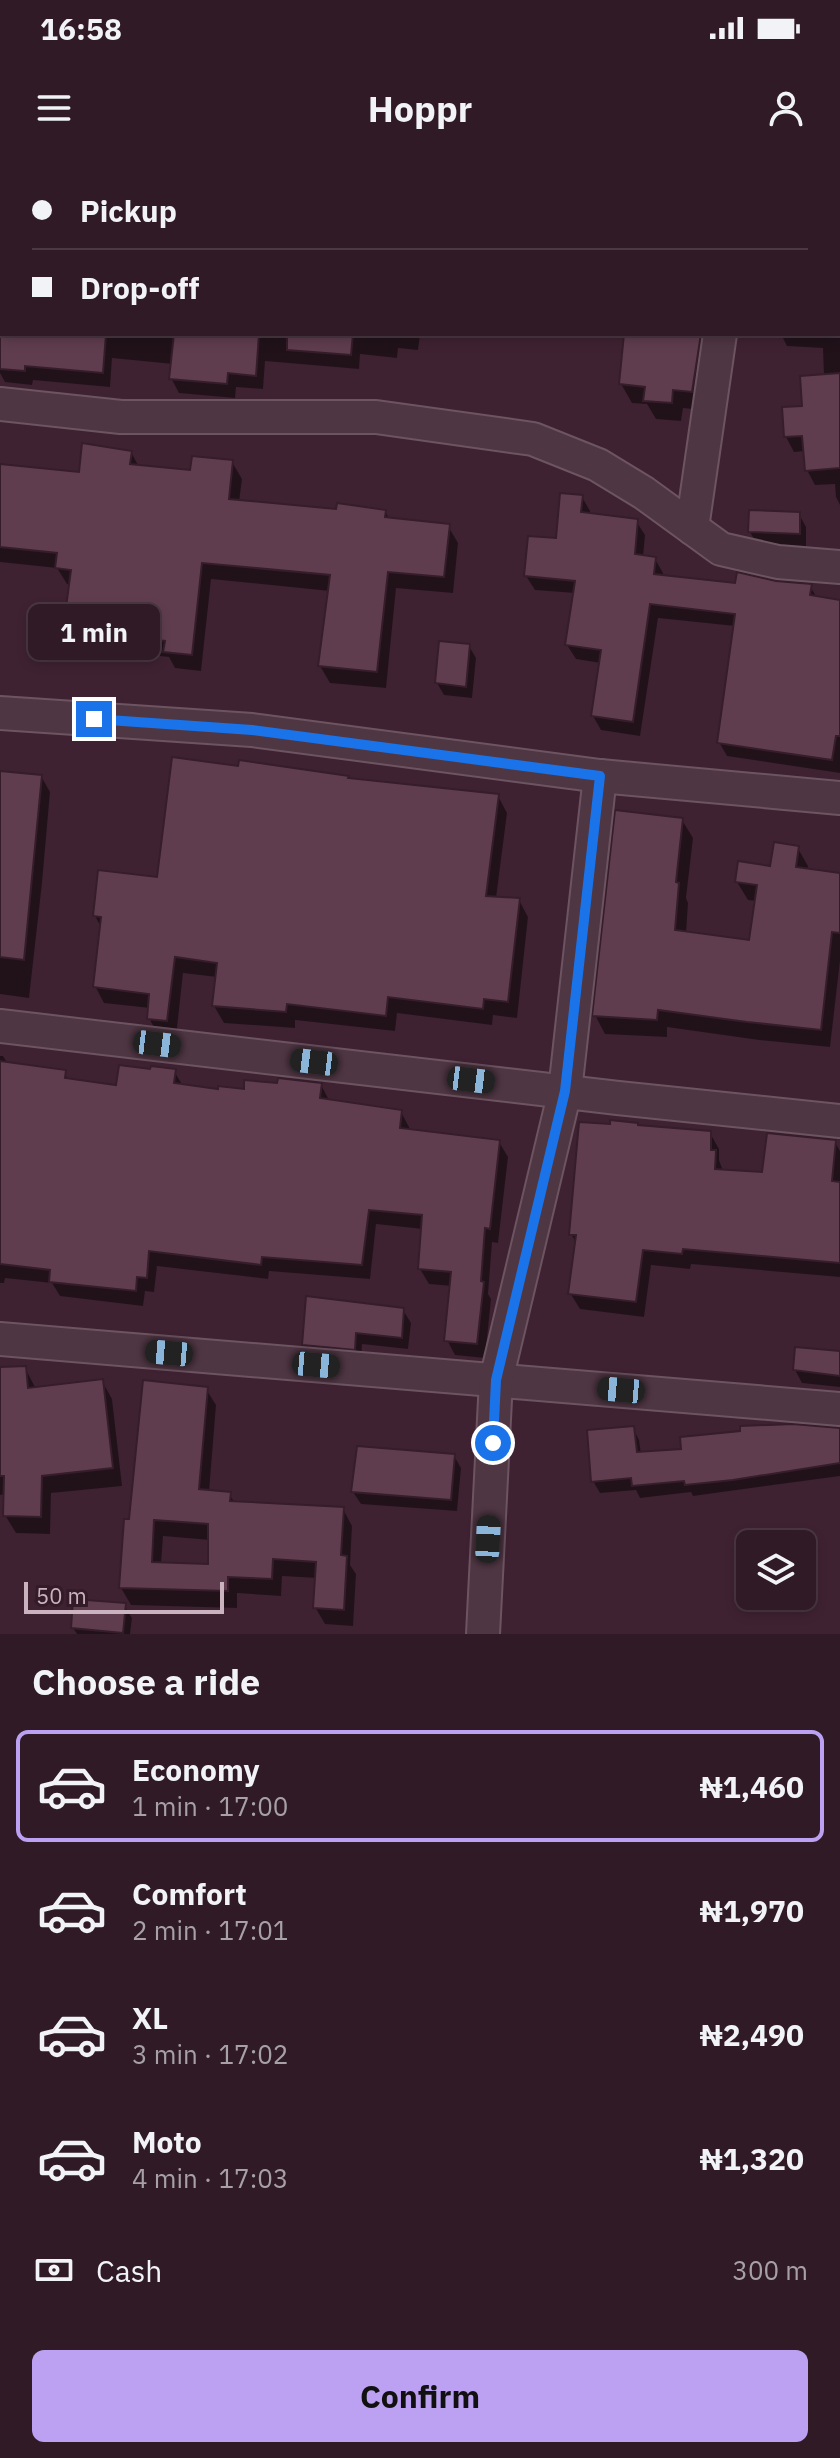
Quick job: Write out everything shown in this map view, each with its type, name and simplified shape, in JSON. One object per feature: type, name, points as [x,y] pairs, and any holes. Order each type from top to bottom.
[{"type":"street","points":[[692,528],[720,336]]},
{"type":"street","points":[[0,404],[121,417],[376,417],[533,439],[598,465],[644,493],[721,549],[778,562],[840,567]]},
{"type":"street","points":[[0,713],[252,730],[600,776],[840,798]]},
{"type":"street","points":[[483,1634],[496,1380],[565,1091],[600,776]]},
{"type":"street","points":[[0,1026],[840,1121]]},
{"type":"street","points":[[0,1339],[840,1409]]},
{"type":"building","points":[[0,336],[106,336],[103,373],[25,366],[25,371],[0,369]]},
{"type":"building","points":[[174,336],[259,336],[256,376],[228,373],[227,384],[169,379]]},
{"type":"building","points":[[287,336],[353,336],[351,355],[287,350]]},
{"type":"building","points":[[624,336],[701,336],[692,392],[673,390],[672,403],[643,401],[645,387],[619,384]]},
{"type":"building","points":[[840,373],[840,468],[805,471],[802,436],[784,437],[782,407],[802,406],[800,376]]},
{"type":"building","points":[[82,443],[132,451],[130,464],[190,470],[192,456],[233,460],[229,499],[336,509],[337,503],[386,510],[385,517],[450,524],[444,577],[388,572],[377,672],[318,666],[330,575],[202,563],[192,655],[163,652],[165,641],[83,633],[85,609],[66,607],[71,570],[55,568],[57,553],[0,547],[0,464],[79,472]]},
{"type":"building","points":[[560,493],[583,495],[581,512],[638,519],[635,554],[656,557],[654,574],[735,583],[737,572],[776,581],[812,584],[810,595],[840,600],[840,736],[836,736],[832,760],[717,743],[735,614],[650,604],[633,722],[591,716],[601,650],[565,645],[575,581],[524,576],[528,536],[556,538]]},
{"type":"building","points":[[749,510],[800,512],[800,534],[748,532]]},
{"type":"building","points":[[439,641],[470,644],[466,687],[435,683]]},
{"type":"building","points":[[172,757],[238,766],[239,760],[348,778],[499,794],[486,896],[520,898],[508,1002],[484,999],[483,1009],[388,997],[386,1016],[287,1004],[286,1012],[212,1006],[217,963],[175,957],[167,1021],[147,1019],[149,994],[93,987],[101,917],[93,916],[98,870],[157,877]]},
{"type":"building","points":[[0,771],[42,775],[24,960],[0,957]]},
{"type":"building","points":[[615,810],[683,818],[676,882],[679,883],[675,930],[749,940],[757,885],[735,882],[738,861],[770,866],[774,842],[799,846],[796,867],[840,873],[840,933],[832,932],[821,1030],[658,1010],[657,1020],[592,1016]]},
{"type":"building","points":[[0,1061],[66,1070],[65,1078],[116,1085],[119,1065],[176,1069],[174,1083],[218,1089],[218,1086],[244,1089],[244,1080],[277,1083],[278,1078],[322,1083],[320,1098],[402,1110],[400,1128],[500,1140],[490,1229],[485,1228],[481,1281],[484,1282],[477,1344],[444,1341],[451,1272],[418,1269],[422,1215],[369,1210],[362,1265],[262,1257],[261,1265],[149,1251],[147,1278],[137,1277],[136,1291],[49,1282],[50,1270],[0,1264]]},
{"type":"building","points":[[610,1120],[711,1131],[711,1150],[716,1150],[715,1169],[762,1172],[767,1133],[836,1140],[832,1181],[840,1182],[840,1263],[683,1249],[682,1254],[643,1250],[636,1302],[568,1294],[576,1235],[569,1235],[579,1122],[610,1124]]},
{"type":"building","points":[[306,1296],[404,1308],[402,1338],[356,1333],[355,1350],[302,1345]]},
{"type":"building","points":[[795,1347],[840,1351],[840,1376],[793,1370]]},
{"type":"building","points":[[26,1366],[28,1388],[103,1379],[113,1468],[42,1476],[41,1517],[3,1516],[0,1367]]},
{"type":"building","points":[[143,1380],[208,1387],[199,1489],[231,1492],[230,1501],[344,1507],[341,1555],[347,1556],[344,1610],[313,1608],[316,1562],[273,1559],[272,1579],[228,1577],[228,1591],[119,1588],[124,1519],[129,1519]],"holes":[[[154,1520],[208,1524],[208,1564],[152,1562]]]},
{"type":"building","points":[[793,1424],[840,1428],[840,1463],[685,1485],[684,1481],[632,1486],[631,1478],[591,1482],[587,1430],[634,1426],[637,1452],[681,1449],[680,1437],[740,1431],[740,1426]]},
{"type":"building","points":[[357,1446],[455,1454],[451,1500],[351,1492]]},
{"type":"building","points":[[73,1599],[126,1603],[123,1633],[71,1628]]},
{"type":"route","points":[[94,719],[252,730],[600,776],[565,1091],[496,1380],[493,1443]]}]
